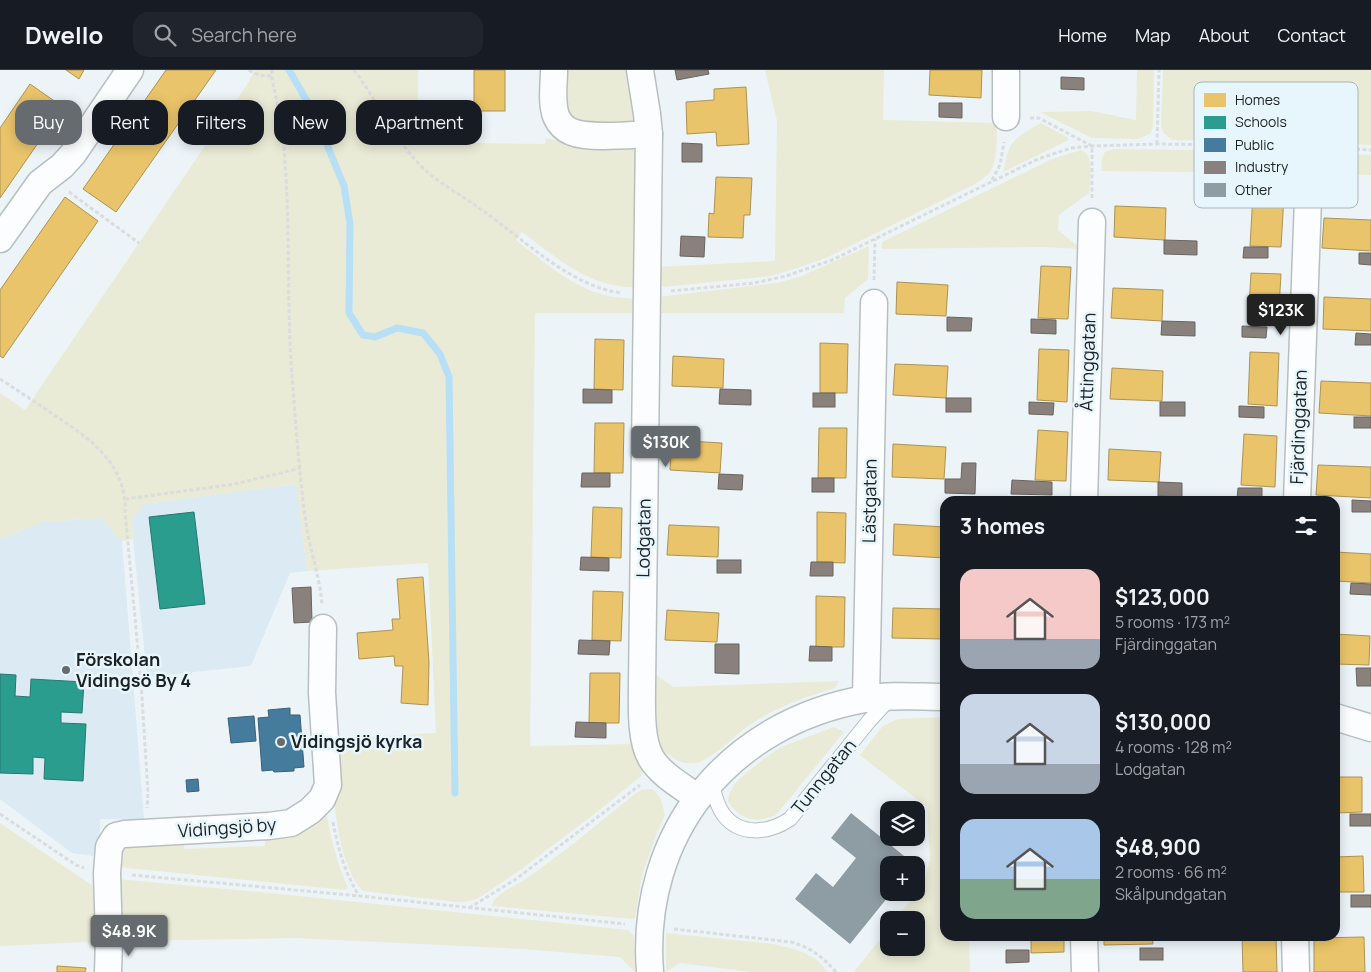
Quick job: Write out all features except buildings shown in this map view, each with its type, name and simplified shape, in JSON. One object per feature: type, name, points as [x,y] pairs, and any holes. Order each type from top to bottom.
[{"type":"street","points":[[0,239],[40,183],[73,154],[130,70]]},
{"type":"street","points":[[554,70],[554,102],[556,115],[562,126],[571,132],[585,135],[649,134]]},
{"type":"street","name":"Lodgatan","points":[[640,70],[649,134],[643,721],[650,757],[660,770],[704,790]]},
{"type":"street","points":[[1006,70],[1006,117]]},
{"type":"street","name":"Fjärdinggatan","points":[[1297,496],[1307,208]]},
{"type":"street","name":"Åttinggatan","points":[[1084,496],[1092,222]]},
{"type":"street","name":"Lästgatan","points":[[874,303],[879,698]]},
{"type":"street","points":[[323,628],[322,693],[328,785]]},
{"type":"street","points":[[650,972],[648,951],[654,898],[662,867],[672,842],[683,819],[704,790],[741,754],[772,733],[797,720],[824,710],[879,698],[940,697]]},
{"type":"street","points":[[1340,719],[1371,728]]},
{"type":"street","name":"Vidingsjö by","points":[[108,972],[107,873],[109,847],[116,836],[291,823],[310,811],[322,799],[328,785]]},
{"type":"street","points":[[1084,941],[1085,972]]},
{"type":"street","points":[[1295,941],[1296,972]]},
{"type":"lane","name":"Tunngatan","points":[[704,790],[716,801],[732,823],[744,830],[758,831],[781,825],[790,819],[869,721],[879,698]]},
{"type":"path","points":[[248,70],[264,76],[272,76]]},
{"type":"path","points":[[272,70],[283,136],[288,213],[289,322],[306,523],[320,582],[323,628]]},
{"type":"path","points":[[354,70],[406,148],[419,164],[439,181],[483,210],[580,280],[613,291],[647,293],[754,283],[786,276],[832,260],[992,181],[1056,152],[1092,146],[1194,144]]},
{"type":"path","points":[[1157,144],[1159,70]]},
{"type":"path","points":[[992,181],[1002,156],[1006,117],[1039,118],[1092,146]]},
{"type":"path","points":[[1092,146],[1092,222]]},
{"type":"path","points":[[1358,149],[1371,150]]},
{"type":"path","points":[[48,177],[139,243]]},
{"type":"path","points":[[874,303],[875,239]]},
{"type":"path","points":[[0,379],[90,440],[115,468],[126,499],[125,512],[146,751],[148,794],[146,833]]},
{"type":"path","points":[[126,499],[235,484],[301,468]]},
{"type":"path","points":[[468,908],[516,879],[660,770]]},
{"type":"path","points":[[328,785],[333,823],[341,857],[350,881],[360,896]]},
{"type":"path","points":[[0,814],[76,865],[91,870],[360,896],[791,942],[806,947],[820,955],[836,972]]},
{"type":"shaded area","name":"Förskolan Vidingsö By 4","points":[[297,484],[307,571],[290,573],[251,666],[147,677],[132,517],[144,504]]},
{"type":"shaded area","name":"Förskolan Vidingsö By 4","points":[[101,518],[122,541],[144,819],[100,819],[100,857],[72,853],[0,799],[0,539],[42,522]]},
{"type":"green space","points":[[255,70],[418,70],[418,100],[356,100],[356,145],[545,144],[546,138],[570,144],[626,145],[634,149],[638,157],[638,287],[605,283],[590,278],[562,262],[522,232],[516,240],[557,272],[580,286],[608,296],[639,299],[639,313],[535,313],[530,746],[635,744],[644,767],[642,775],[597,812],[519,871],[477,899],[456,902],[363,891],[353,878],[346,861],[336,819],[330,739],[436,733],[428,563],[307,571],[296,484],[145,504],[132,517],[133,539],[122,541],[101,518],[42,522],[0,539],[0,393],[25,410],[206,145],[264,145],[264,100],[236,100]]},
{"type":"green space","points":[[563,70],[633,70],[637,118],[627,124],[585,124],[571,116],[564,102]]},
{"type":"green space","points":[[765,70],[884,70],[883,120],[997,123],[996,152],[992,169],[977,183],[826,258],[771,276],[664,287],[659,284],[657,267],[775,261],[777,121]]},
{"type":"green space","points":[[1137,70],[1154,70],[1153,124],[1151,133],[1139,139],[1092,138],[1040,112],[1091,111],[1136,120]]},
{"type":"green space","points":[[1163,70],[1371,70],[1371,145],[1358,144],[1358,82],[1194,82],[1194,140],[1172,140],[1163,132],[1161,125]]},
{"type":"green space","points":[[1041,123],[1067,137],[1069,140],[1003,172],[1008,152],[1013,142],[1022,134]]},
{"type":"green space","points":[[1114,149],[1194,150],[1194,172],[1101,171],[1102,158],[1105,152]]},
{"type":"green space","points":[[1081,150],[1090,162],[1089,193],[1059,215],[1058,230],[1081,249],[1044,247],[882,249],[882,242],[1052,159]]},
{"type":"green space","points":[[1358,155],[1371,155],[1371,175],[1358,175]]},
{"type":"green space","points":[[869,246],[868,279],[845,298],[844,313],[656,313],[657,297],[777,283],[799,277]]},
{"type":"green space","points":[[652,672],[673,687],[839,681],[835,688],[771,712],[745,728],[709,758],[690,763],[673,758],[665,752],[656,738]]},
{"type":"green space","points":[[940,717],[940,941],[969,941],[970,972],[854,972],[880,939],[880,956],[925,956],[925,911],[902,911],[910,901],[925,901],[925,879],[930,859],[927,807],[925,801],[919,801],[860,755],[883,726],[898,719]]},
{"type":"green space","points":[[834,727],[844,732],[776,815],[755,820],[749,819],[738,812],[728,801],[735,783],[762,760],[781,747]]},
{"type":"green space","points":[[651,789],[661,799],[665,815],[642,875],[635,918],[492,906],[499,895],[550,861],[635,794],[641,790]]},
{"type":"green space","points":[[326,812],[335,851],[348,888],[345,890],[118,867],[123,848],[131,843],[184,842],[184,849],[265,846],[265,831]]},
{"type":"green space","points":[[0,823],[93,886],[100,903],[98,953],[87,942],[0,946]]},
{"type":"green space","points":[[117,879],[628,930],[634,936],[635,972],[620,957],[523,949],[296,938],[120,941]]},
{"type":"green space","points":[[666,933],[773,944],[798,950],[816,959],[828,972],[750,972],[680,963],[666,972]]},
{"type":"waterway","points":[[289,70],[314,113],[344,186],[350,224],[349,313],[363,335],[375,337],[397,328],[423,333],[440,354],[449,377],[455,793]]},
{"type":"place","name":"Förskolan Vidingsö By 4","points":[[66,670]]},
{"type":"place","name":"Vidingsjö kyrka","points":[[281,742]]}]
